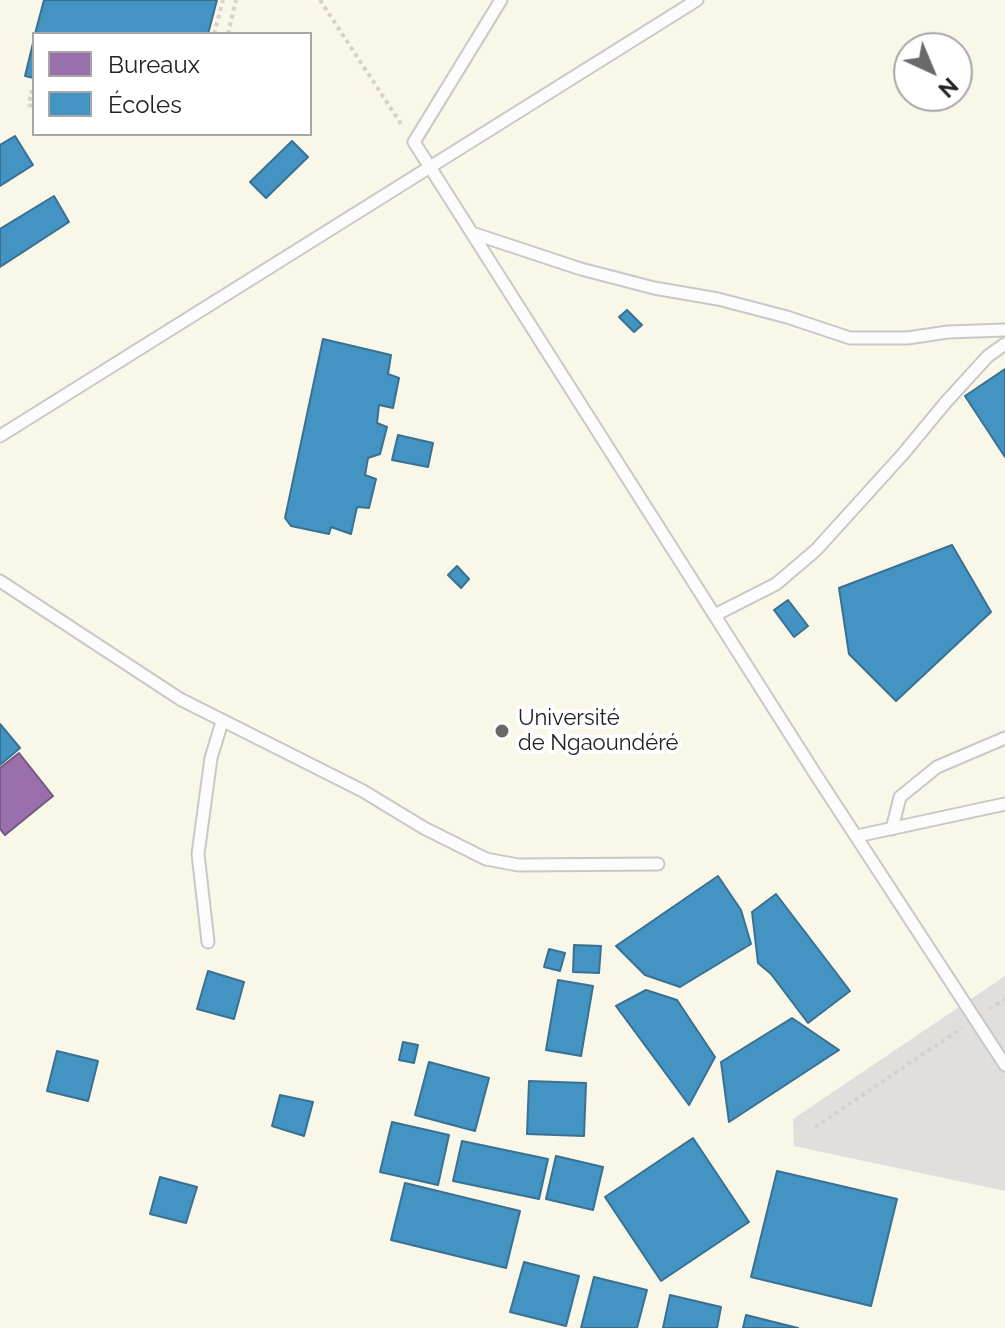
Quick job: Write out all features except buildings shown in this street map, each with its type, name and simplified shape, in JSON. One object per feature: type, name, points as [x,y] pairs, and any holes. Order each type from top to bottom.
[{"type":"lane","points":[[501,0],[414,142],[1005,1065]]},
{"type":"lane","points":[[0,436],[697,0]]},
{"type":"lane","points":[[472,233],[581,269],[654,288],[718,299],[850,338],[907,338],[948,332],[1005,330]]},
{"type":"lane","points":[[715,615],[776,584],[816,550],[978,367],[1005,344]]},
{"type":"lane","points":[[0,581],[145,677],[222,722],[363,791],[424,828],[486,859],[518,865],[658,864]]},
{"type":"lane","points":[[208,942],[198,854],[211,758],[222,722]]},
{"type":"lane","points":[[892,829],[900,797],[937,767],[1005,738]]},
{"type":"lane","points":[[857,836],[1005,804]]},
{"type":"path","points":[[215,32],[223,0]]},
{"type":"path","points":[[228,32],[236,0]]},
{"type":"path","points":[[320,0],[414,142]]},
{"type":"path","points":[[815,1127],[975,1019]]},
{"type":"shaded area","name":"Université de Ngaoundéré","points":[[0,0],[1005,0],[1005,1328],[0,1328]]},
{"type":"shaded area","points":[[1005,976],[1005,1191],[794,1146],[793,1119]]},
{"type":"place","name":"Université de Ngaoundéré","points":[[502,731]]}]
